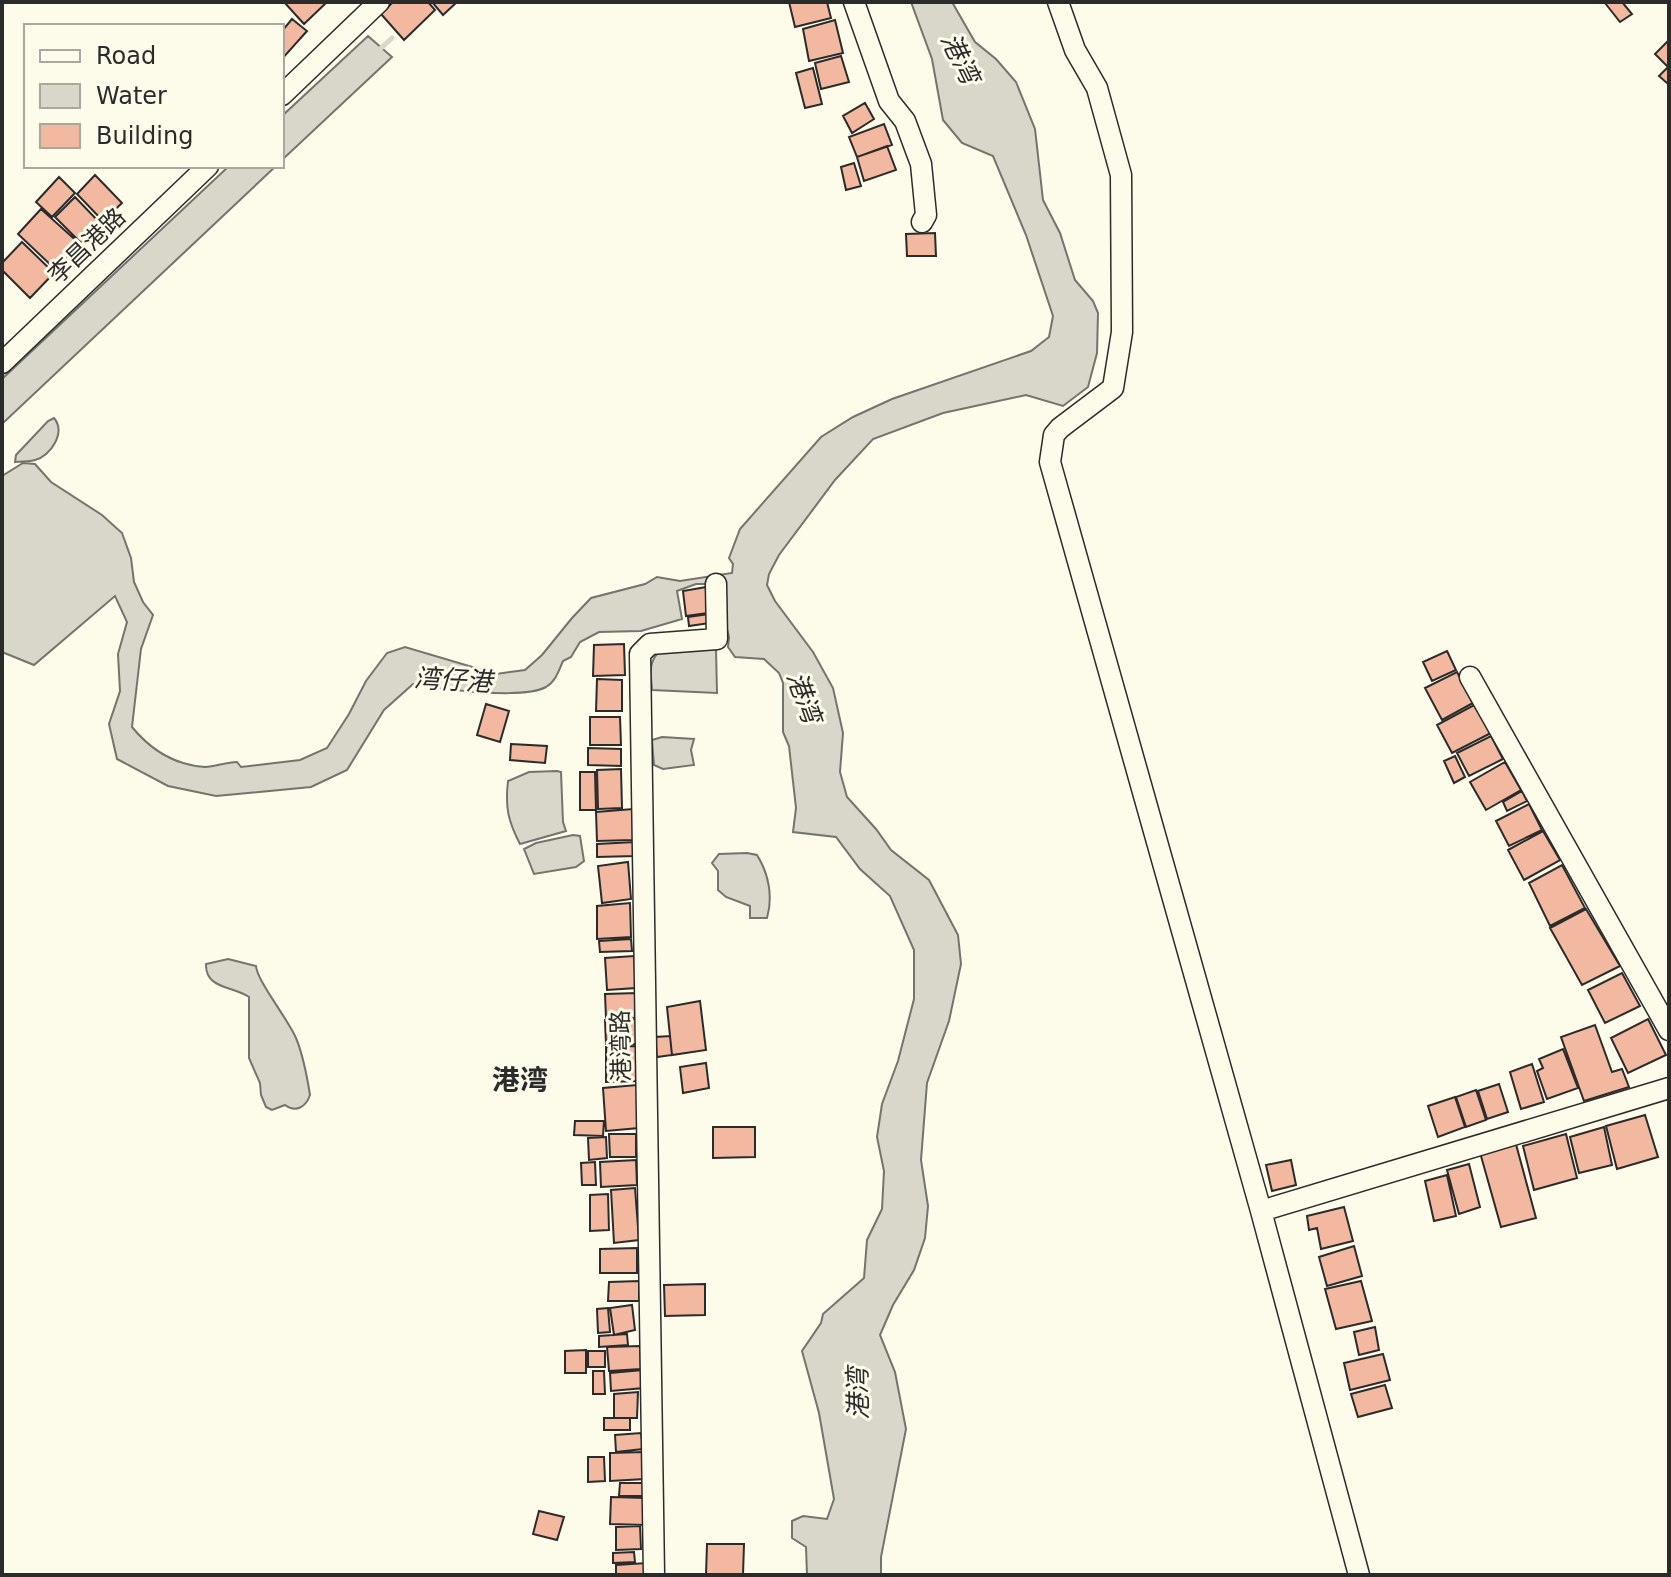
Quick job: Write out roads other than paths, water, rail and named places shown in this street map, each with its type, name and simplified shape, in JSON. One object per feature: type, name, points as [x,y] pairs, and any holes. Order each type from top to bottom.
[{"type":"street","points":[[284,93],[379,2]]},
{"type":"street","points":[[854,2],[889,101],[905,121],[921,164],[926,215],[922,222]]},
{"type":"street","points":[[1058,2],[1075,50],[1097,88],[1121,175],[1122,332],[1113,388],[1054,435],[1050,462],[1261,1211],[1359,1575]]},
{"type":"street","name":"李昌港路","points":[[2,363],[206,168]]},
{"type":"street","name":"港湾路","points":[[654,1575],[640,654],[650,644],[717,639],[716,584]]},
{"type":"street","points":[[1470,677],[1669,1030]]},
{"type":"street","points":[[1261,1211],[1669,1088]]},
{"type":"water","name":"湾仔港","points":[[911,2],[952,2],[975,42],[996,59],[1016,82],[1035,129],[1043,200],[1060,233],[1075,280],[1093,301],[1098,313],[1097,353],[1088,387],[1063,406],[1026,395],[943,413],[873,439],[835,480],[779,555],[769,574],[767,585],[775,601],[813,652],[833,688],[843,733],[840,772],[847,797],[891,850],[929,880],[958,935],[961,964],[949,1021],[927,1083],[921,1160],[928,1206],[925,1238],[914,1270],[880,1335],[895,1372],[906,1429],[881,1557],[881,1575],[807,1575],[806,1547],[792,1538],[792,1521],[803,1516],[827,1519],[834,1499],[819,1413],[802,1351],[821,1323],[823,1314],[864,1278],[867,1240],[882,1209],[884,1171],[877,1137],[882,1104],[898,1061],[914,999],[914,950],[890,896],[860,869],[836,837],[793,832],[796,808],[789,746],[783,732],[783,683],[779,673],[764,659],[735,657],[728,647],[729,637],[716,584],[696,584],[677,591],[682,619],[641,631],[599,632],[580,642],[571,657],[563,661],[552,682],[535,691],[481,692],[413,684],[384,710],[347,770],[311,787],[216,796],[168,786],[117,759],[109,724],[120,691],[118,654],[127,622],[115,596],[34,665],[2,652],[2,476],[23,463],[35,464],[51,482],[102,515],[122,533],[131,558],[134,582],[153,615],[141,649],[132,727],[164,754],[194,766],[237,762],[241,767],[300,760],[327,748],[366,681],[387,653],[405,647],[496,674],[525,670],[591,598],[645,584],[657,577],[680,581],[732,573],[733,564],[729,558],[740,529],[821,437],[853,417],[892,399],[1031,351],[1049,337],[1053,316],[1026,235],[993,156],[962,143],[943,120],[932,59]]},
{"type":"water","points":[[368,36],[392,57],[284,158],[284,114]]},
{"type":"water","points":[[227,168],[274,168],[2,424],[2,379]]},
{"type":"water","points":[[54,418],[58,430],[51,449],[41,458],[15,462],[16,455]]},
{"type":"water","points":[[716,649],[717,693],[652,690],[651,665],[658,653]]},
{"type":"water","points":[[662,737],[694,739],[691,750],[694,765],[663,769],[654,765],[652,740]]},
{"type":"water","points":[[529,772],[561,772],[566,831],[520,844],[508,814],[508,781]]},
{"type":"water","points":[[580,836],[584,861],[576,867],[534,874],[524,849],[536,843]]},
{"type":"water","points":[[719,854],[757,855],[767,878],[770,902],[767,918],[750,918],[750,906],[726,897],[718,890],[718,871],[712,863]]},
{"type":"water","points":[[228,959],[256,966],[296,1038],[310,1095],[300,1108],[285,1105],[272,1110],[266,1107],[249,1058],[249,997],[215,983],[207,972],[206,964]]},
{"type":"waterway","points":[[379,50],[392,38]]},
{"type":"district","name":"港湾","points":[[520,1080]]}]
